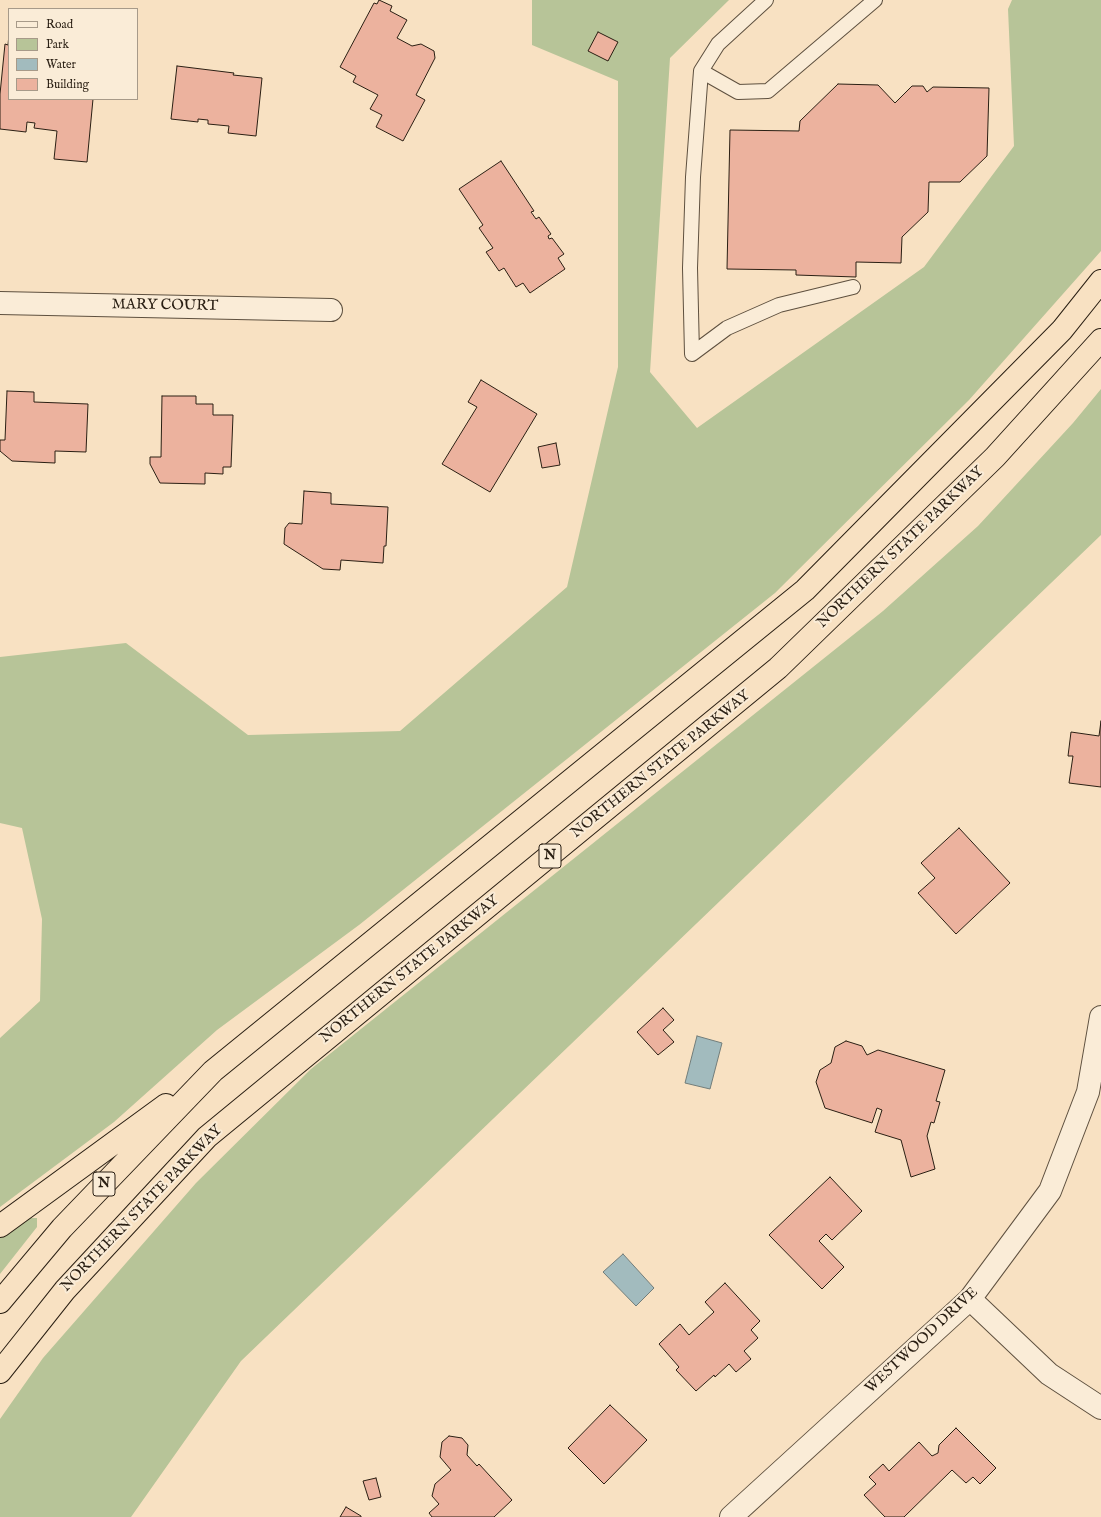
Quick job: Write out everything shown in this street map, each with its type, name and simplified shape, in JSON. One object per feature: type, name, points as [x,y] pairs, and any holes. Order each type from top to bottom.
[{"type":"highway","name":"N","points":[[0,1302],[62,1228],[213,1071],[805,590],[1062,330],[1101,280]]},
{"type":"highway","name":"NORTHERN STATE PARKWAY","points":[[0,1372],[65,1290],[207,1137],[778,668],[996,456],[1101,340]]},
{"type":"highway","points":[[0,1226],[213,1071]]},
{"type":"street","name":"MARY COURT","points":[[0,303],[331,310]]},
{"type":"street","name":"WESTWOOD DRIVE","points":[[731,1517],[970,1299],[1050,1191],[1088,1092],[1101,1017]]},
{"type":"street","points":[[970,1299],[1048,1374],[1101,1408]]},
{"type":"lane","points":[[766,0],[718,44],[701,71],[693,177],[690,261],[692,354],[727,328],[779,305],[854,287]]},
{"type":"lane","points":[[701,71],[738,92],[768,91],[875,0]]},
{"type":"green space","points":[[532,0],[729,0],[670,58],[650,372],[697,428],[924,267],[1014,146],[1008,9],[1012,0],[1101,0],[1101,251],[969,400],[775,593],[359,925],[217,1030],[114,1122],[0,1207],[0,1038],[40,1001],[42,919],[22,828],[0,823],[0,657],[126,643],[248,735],[400,731],[567,587],[618,367],[618,81],[532,45]]},
{"type":"green space","points":[[1101,389],[1101,535],[241,1361],[131,1517],[0,1517],[0,1419],[43,1358],[196,1183],[311,1069],[883,611],[978,526],[1073,423]]},
{"type":"green space","points":[[25,1218],[37,1218],[37,1227],[0,1274],[0,1236]]},
{"type":"water","points":[[697,1036],[722,1043],[710,1089],[685,1083]]},
{"type":"water","points":[[623,1254],[654,1288],[636,1306],[603,1272]]},
{"type":"building","points":[[379,0],[392,6],[390,11],[407,20],[397,38],[412,46],[421,44],[434,51],[435,58],[416,95],[425,100],[403,141],[376,127],[382,115],[370,109],[378,95],[353,82],[356,76],[340,67],[374,3],[377,4]]},
{"type":"building","points":[[598,32],[618,42],[608,61],[588,51]]},
{"type":"building","points":[[5,44],[8,45],[8,100],[93,100],[87,162],[54,159],[57,131],[34,128],[35,123],[27,122],[26,132],[0,129],[0,94]]},
{"type":"building","points":[[177,66],[262,78],[256,136],[228,133],[229,126],[208,124],[208,120],[198,119],[198,122],[171,119]]},
{"type":"building","points":[[838,84],[878,85],[895,103],[912,86],[923,86],[927,92],[933,87],[989,88],[987,156],[960,182],[929,182],[928,212],[902,237],[901,263],[856,262],[856,277],[796,275],[796,270],[727,269],[730,130],[799,131],[800,121]]},
{"type":"building","points":[[501,161],[534,211],[531,212],[536,219],[539,217],[551,234],[548,236],[549,239],[552,238],[564,254],[558,258],[565,269],[530,293],[523,283],[516,287],[504,268],[499,271],[486,252],[493,248],[479,228],[483,225],[459,189]]},
{"type":"building","points":[[481,380],[537,414],[490,492],[442,464],[477,407],[468,402]]},
{"type":"building","points":[[7,391],[34,392],[34,402],[88,404],[86,452],[55,451],[55,463],[12,461],[0,451],[0,440],[5,440]]},
{"type":"building","points":[[162,396],[196,396],[196,404],[213,404],[213,415],[233,415],[231,467],[223,467],[223,474],[205,473],[205,484],[160,483],[150,464],[150,457],[161,457]]},
{"type":"building","points":[[556,443],[560,465],[542,468],[538,447]]},
{"type":"building","points":[[304,491],[331,493],[331,504],[388,507],[386,546],[384,546],[383,563],[341,560],[340,570],[323,569],[284,544],[285,528],[289,523],[302,524]]},
{"type":"building","points":[[1101,721],[1101,787],[1069,783],[1073,756],[1068,756],[1071,732],[1099,736]]},
{"type":"building","points":[[959,828],[1010,883],[956,934],[918,893],[935,878],[921,863]]},
{"type":"building","points":[[663,1008],[674,1020],[663,1030],[674,1042],[658,1055],[637,1032]]},
{"type":"building","points":[[846,1041],[862,1046],[867,1055],[878,1050],[945,1070],[936,1101],[940,1102],[934,1123],[931,1122],[927,1136],[935,1169],[911,1177],[901,1140],[875,1132],[882,1110],[877,1108],[872,1123],[825,1108],[816,1082],[820,1070],[831,1063],[835,1047]]},
{"type":"building","points":[[830,1177],[862,1211],[832,1240],[826,1234],[819,1241],[844,1267],[822,1289],[769,1235]]},
{"type":"building","points":[[725,1283],[760,1321],[751,1330],[758,1338],[744,1351],[751,1359],[736,1372],[729,1364],[696,1391],[676,1370],[679,1367],[659,1344],[680,1324],[689,1335],[714,1312],[705,1302]]},
{"type":"building","points":[[610,1405],[647,1440],[604,1484],[568,1448]]},
{"type":"building","points":[[956,1428],[996,1468],[980,1484],[973,1477],[966,1483],[952,1470],[904,1517],[885,1517],[864,1495],[876,1484],[869,1477],[883,1464],[889,1471],[919,1442],[932,1456],[938,1453],[939,1445]]},
{"type":"building","points":[[449,1436],[462,1438],[468,1445],[467,1455],[477,1466],[479,1464],[512,1500],[494,1517],[432,1517],[429,1513],[439,1504],[432,1496],[435,1484],[451,1470],[440,1457],[442,1442]]},
{"type":"building","points":[[376,1478],[381,1497],[369,1500],[363,1481]]},
{"type":"building","points":[[346,1507],[361,1516],[361,1517],[340,1517]]}]
